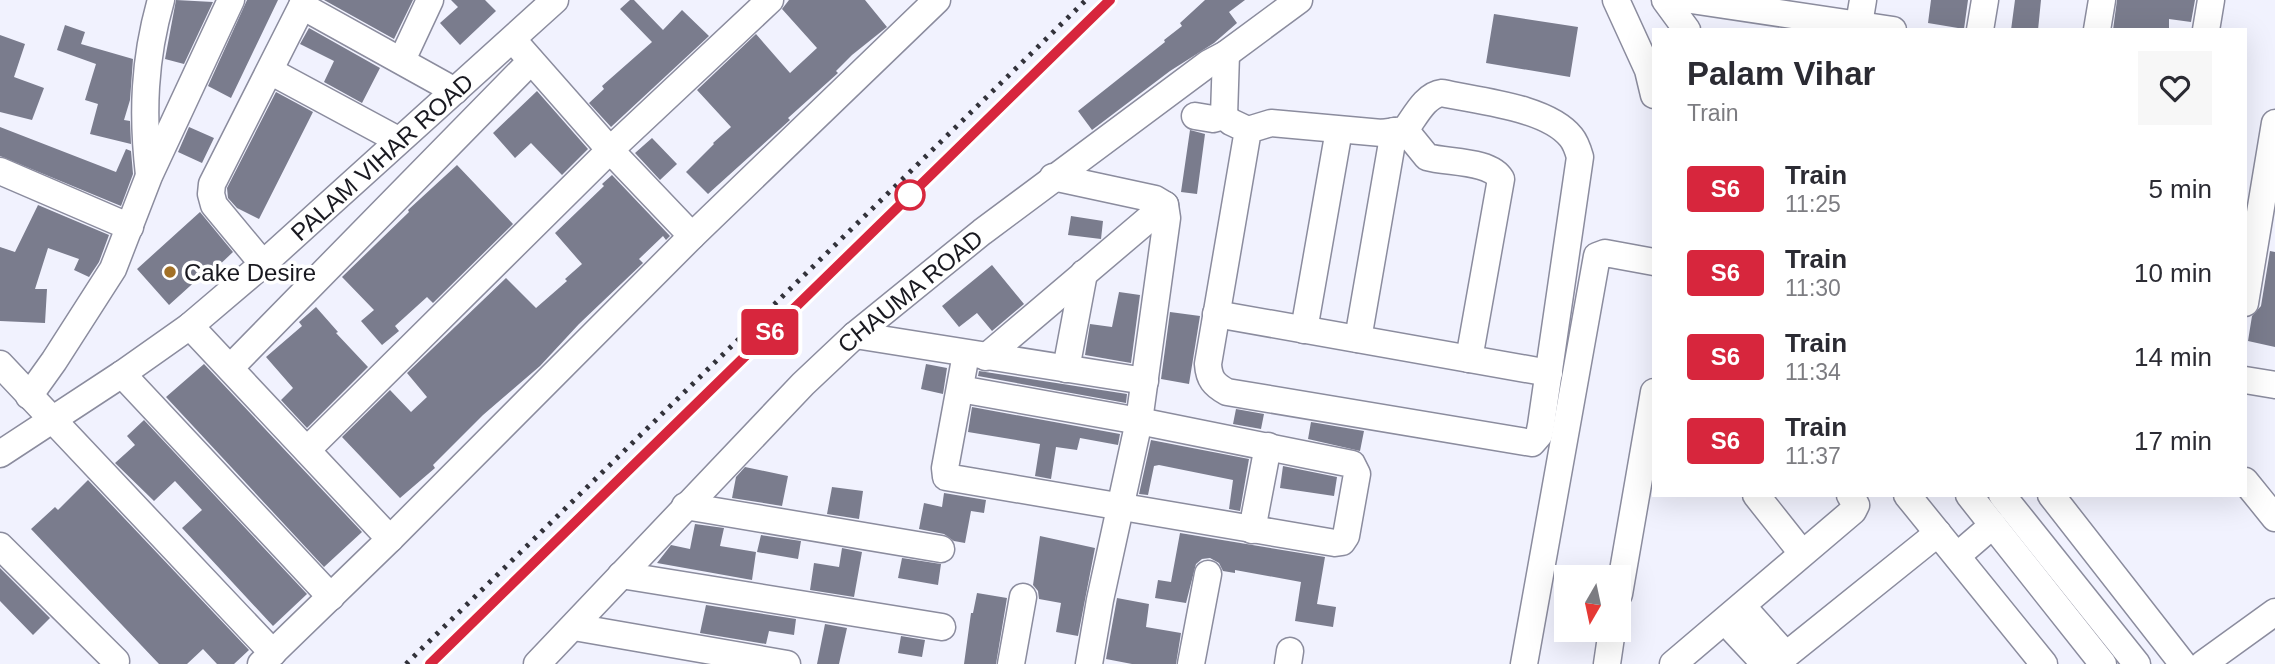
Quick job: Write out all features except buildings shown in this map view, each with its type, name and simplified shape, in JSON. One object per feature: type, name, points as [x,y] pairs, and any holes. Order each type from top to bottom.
[{"type":"street","points":[[149,176],[145,134],[145,85],[151,35],[161,0]]},
{"type":"street","points":[[29,396],[113,269],[149,176],[231,0]]},
{"type":"street","points":[[402,60],[430,0]]},
{"type":"street","name":"PALAM VIHAR ROAD","points":[[0,454],[190,326],[263,264],[555,0]]},
{"type":"street","points":[[307,450],[610,150],[770,0]]},
{"type":"street","points":[[0,364],[267,659],[390,540],[692,236],[937,0]]},
{"type":"street","name":"CHAUMA ROAD","points":[[537,664],[803,383],[855,335],[1053,177],[1209,62],[1226,54],[1299,0]]},
{"type":"street","points":[[1616,0],[1652,79]]},
{"type":"street","points":[[1665,0],[1686,28]]},
{"type":"street","points":[[1690,0],[1861,12],[1889,28]]},
{"type":"street","points":[[1980,28],[1985,0]]},
{"type":"street","points":[[2097,28],[2102,0]]},
{"type":"street","points":[[2206,28],[2211,0]]},
{"type":"street","points":[[263,264],[214,205],[212,184],[303,3],[455,91]]},
{"type":"street","points":[[511,38],[610,150],[692,236]]},
{"type":"street","points":[[1224,117],[1226,54]]},
{"type":"street","points":[[230,368],[531,61]]},
{"type":"street","points":[[270,71],[398,140]]},
{"type":"street","points":[[1248,130],[1208,364],[1209,373],[1216,386],[1227,392],[1527,444],[1532,443],[1539,435],[1580,157],[1576,145],[1570,135],[1554,123],[1530,113],[1442,93],[1427,100],[1399,130],[1358,339]]},
{"type":"street","points":[[1195,116],[1213,119],[1224,117],[1248,130],[1271,123],[1339,130],[1399,130]]},
{"type":"street","points":[[2247,291],[2275,124]]},
{"type":"street","points":[[1304,330],[1339,130]]},
{"type":"street","points":[[1399,130],[1427,157],[1488,167],[1498,173],[1501,179],[1469,359]]},
{"type":"street","points":[[0,171],[130,227]]},
{"type":"street","points":[[1053,177],[1156,199],[1165,205]]},
{"type":"street","points":[[960,389],[1139,421],[1352,464],[1357,474],[1346,536],[1342,542],[1252,530],[946,477],[945,468],[960,389],[976,356],[1084,273],[1165,205]]},
{"type":"street","points":[[1088,664],[1139,421],[1166,233],[1165,205]]},
{"type":"street","points":[[1524,664],[1597,257],[1605,253],[1652,262]]},
{"type":"street","points":[[1066,369],[1084,273]]},
{"type":"street","points":[[1216,314],[1549,373]]},
{"type":"street","points":[[190,326],[390,540]]},
{"type":"street","points":[[855,335],[1145,382]]},
{"type":"street","points":[[122,374],[331,597]]},
{"type":"street","points":[[2247,380],[2275,385]]},
{"type":"street","points":[[1624,565],[1652,404]]},
{"type":"street","points":[[1252,530],[1268,446]]},
{"type":"street","points":[[2247,483],[2275,518]]},
{"type":"street","points":[[1758,497],[1801,553]]},
{"type":"street","points":[[1673,664],[1855,508],[1851,497]]},
{"type":"street","points":[[1909,497],[2044,664]]},
{"type":"street","points":[[1971,497],[2104,664]]},
{"type":"street","points":[[2004,497],[2137,664]]},
{"type":"street","points":[[2053,497],[2183,664]]},
{"type":"street","points":[[685,506],[941,550]]},
{"type":"street","points":[[1957,556],[1993,525]]},
{"type":"street","points":[[1734,613],[1775,661],[1938,533]]},
{"type":"street","points":[[0,546],[117,661]]},
{"type":"street","points":[[1191,664],[1208,574]]},
{"type":"street","points":[[621,576],[942,627]]},
{"type":"street","points":[[1011,664],[1023,597]]},
{"type":"street","points":[[2203,664],[2275,612]]},
{"type":"street","points":[[574,627],[701,659],[787,664]]},
{"type":"street","points":[[1606,664],[1610,642]]},
{"type":"railway","points":[[406,664],[1086,0]]},
{"type":"railway","points":[[430,664],[1110,0]]},
{"type":"train","name":"S6","points":[[430,664],[1110,0]]},
{"type":"place","name":"Cake Desire","points":[[170,272]]}]
